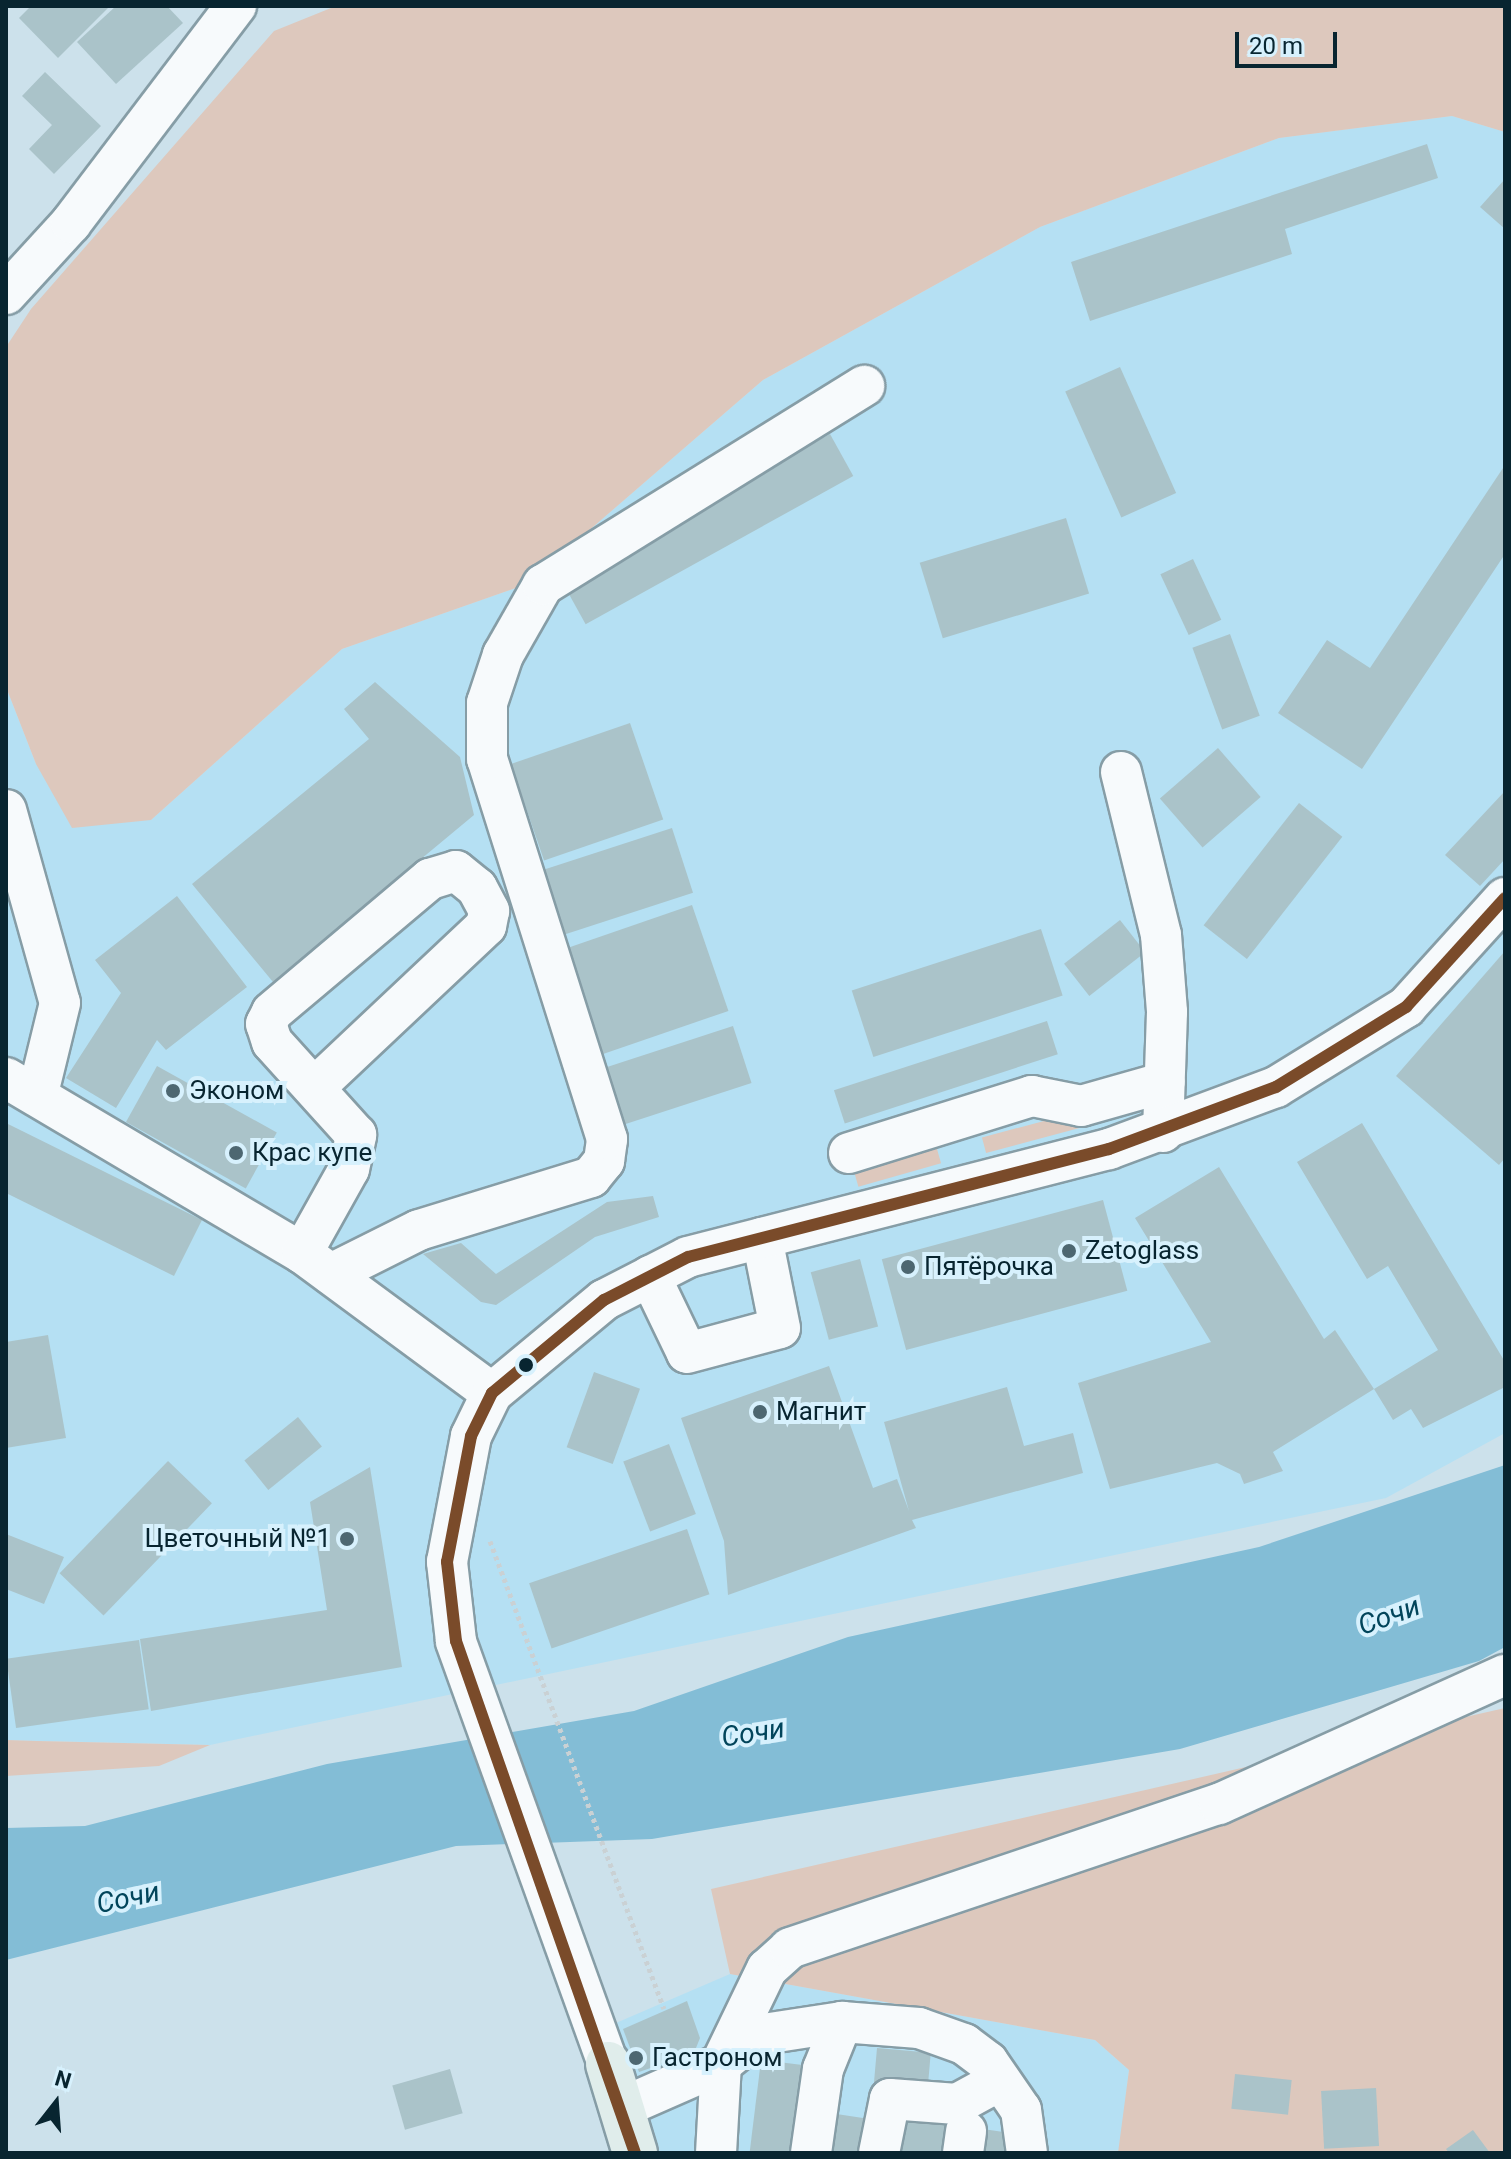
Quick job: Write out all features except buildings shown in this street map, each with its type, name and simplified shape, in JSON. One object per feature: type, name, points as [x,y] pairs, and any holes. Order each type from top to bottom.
[{"type":"main road","points":[[608,2064],[635,2153]]},
{"type":"street","points":[[6,294],[71,223],[236,6]]},
{"type":"street","points":[[317,1264],[591,1177],[604,1161],[607,1139],[487,759],[487,703],[503,655],[543,585],[864,386]]},
{"type":"street","points":[[1121,772],[1161,935],[1165,1082],[1163,1132]]},
{"type":"street","points":[[6,810],[60,1003],[22,1085],[317,1264],[492,1393]]},
{"type":"street","points":[[316,1086],[486,926],[489,911],[477,888],[456,871],[430,879],[272,1012],[266,1024],[272,1042],[316,1086],[356,1135],[356,1150],[317,1264]]},
{"type":"street","points":[[608,2064],[456,1641],[447,1562],[471,1436],[492,1393],[604,1300],[688,1257],[1163,1132],[1276,1087],[1394,1015],[1505,898]]},
{"type":"street","points":[[849,1153],[1032,1096],[1081,1106],[1165,1082]]},
{"type":"street","points":[[957,1121],[973,1184]]},
{"type":"street","points":[[650,1276],[687,1353],[780,1328],[762,1238]]},
{"type":"street","points":[[716,2153],[721,2064],[767,1969],[790,1948],[1219,1804],[1505,1675]]},
{"type":"street","points":[[811,2153],[823,2069],[842,2022]]},
{"type":"street","points":[[621,2108],[721,2064],[757,2035],[842,2022],[919,2028],[964,2044],[988,2062],[1021,2110],[1027,2153]]},
{"type":"street","points":[[879,2153],[890,2099],[957,2104],[999,2081]]},
{"type":"path","points":[[484,1525],[664,2009]]},
{"type":"shaded area","points":[[336,6],[1505,6],[1505,132],[1452,116],[1279,138],[1040,227],[763,380],[527,584],[342,649],[151,820],[72,828],[36,764],[6,687],[6,347],[31,309],[274,31]]},
{"type":"shaded area","points":[[1452,116],[1505,132],[1505,1433],[1386,1498],[210,1745],[6,1740],[6,687],[36,764],[151,820],[342,649],[527,584],[763,380],[1040,227],[1279,138]]},
{"type":"shaded area","points":[[1122,1100],[1126,1115],[986,1153],[982,1138]]},
{"type":"shaded area","points":[[935,1142],[941,1163],[858,1187],[852,1166]]},
{"type":"shaded area","points":[[1505,1708],[1505,2153],[1118,2153],[1129,2070],[1095,2040],[730,1974],[711,1889]]},
{"type":"shaded area","points":[[6,1740],[210,1745],[159,1766],[6,1776]]},
{"type":"shaded area","points":[[730,1974],[1095,2040],[1129,2070],[1120,2150],[609,2153],[618,2122],[588,2035]]},
{"type":"water","name":"Сочи","points":[[1505,1465],[1505,1647],[1479,1661],[1180,1749],[652,1839],[456,1846],[6,1960],[6,1828],[85,1826],[327,1764],[634,1711],[848,1637],[1259,1547]]},
{"type":"transit line","points":[[635,2153],[456,1641],[447,1562],[471,1436],[492,1393],[604,1300],[688,1257],[1109,1149],[1276,1087],[1406,1007],[1505,898]]},
{"type":"place","name":"Эконом","points":[[173,1091]]},
{"type":"place","name":"Крас купе","points":[[236,1153]]},
{"type":"place","name":"Zetoglass","points":[[1069,1251]]},
{"type":"place","name":"Пятёрочка","points":[[908,1267]]},
{"type":"place","name":"Магнит","points":[[760,1412]]},
{"type":"place","name":"Цветочный №1","points":[[347,1539]]},
{"type":"place","name":"Гастроном","points":[[636,2058]]}]
